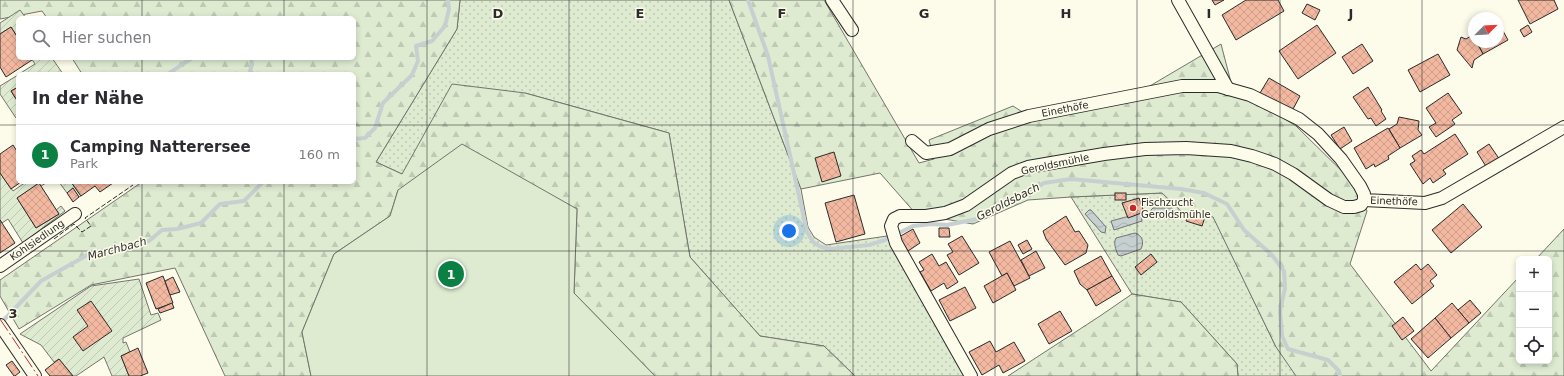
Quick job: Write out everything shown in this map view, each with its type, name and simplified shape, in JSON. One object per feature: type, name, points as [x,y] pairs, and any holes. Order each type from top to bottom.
[{"type":"street","points":[[832,0],[852,30]]},
{"type":"street","points":[[1178,0],[1228,89]]},
{"type":"street","name":"Einethöfe","points":[[912,141],[926,153],[950,149],[989,129],[1029,116],[1182,86],[1218,86],[1250,95],[1299,119],[1318,134],[1341,159],[1360,186],[1364,194],[1364,200],[1425,203],[1442,198],[1564,127]]},
{"type":"street","name":"Geroldsmühle","points":[[971,376],[896,243],[891,226],[894,220],[900,216],[926,216],[945,213],[966,204],[1012,173],[1028,167],[1104,154],[1145,149],[1186,148],[1231,151],[1276,164],[1293,174],[1329,200],[1344,207],[1361,205],[1364,200]]},
{"type":"street","name":"Kohlsiedlung","points":[[0,266],[75,214]]},
{"type":"street","points":[[0,325],[35,376]]},
{"type":"green space","points":[[0,0],[460,0],[457,29],[376,162],[402,174],[452,84],[525,93],[669,133],[690,257],[760,336],[824,346],[855,376],[655,376],[574,293],[577,208],[398,190],[390,216],[334,254],[302,332],[311,376],[225,376],[175,268],[91,285],[19,329],[0,296],[0,280],[139,184],[356,184],[356,72],[81,72],[73,60],[356,60],[356,16],[46,16],[42,11],[0,19]]},
{"type":"green space","points":[[460,0],[729,0],[801,189],[808,227],[814,237],[826,245],[887,236],[965,376],[855,376],[824,346],[760,336],[690,257],[669,133],[525,93],[402,174],[376,162],[457,29]]},
{"type":"green space","points":[[729,0],[824,0],[919,163],[934,159],[929,140],[1013,106],[1024,113],[1143,90],[1221,44],[1232,86],[1296,126],[1356,185],[1367,211],[1350,264],[1431,371],[1516,280],[1516,364],[1552,364],[1552,256],[1539,256],[1564,229],[1564,376],[1296,376],[1276,347],[1213,217],[1182,212],[1162,193],[1028,200],[973,224],[916,214],[880,173],[801,189]]},
{"type":"green space","points":[[20,10],[24,16],[16,16],[16,35],[11,27],[0,34],[0,23]]},
{"type":"green space","points":[[32,60],[53,60],[62,72],[22,72],[35,64]]},
{"type":"green space","points":[[16,76],[16,88],[11,91],[16,99],[16,118],[0,94],[0,86]]},
{"type":"green space","points":[[462,144],[577,209],[574,293],[655,376],[311,376],[302,332],[334,254],[390,216],[398,190]]},
{"type":"green space","points":[[0,173],[13,191],[23,184],[39,184],[17,198],[36,228],[59,214],[56,210],[61,206],[65,211],[23,243],[8,219],[2,223],[0,220]]},
{"type":"green space","points":[[60,184],[72,184],[81,196],[79,197],[73,189],[67,193]]},
{"type":"green space","points":[[1162,193],[1182,212],[1213,216],[1275,345],[1297,376],[1238,376],[1237,364],[1181,302],[1132,294],[1071,197]]},
{"type":"green space","points":[[139,279],[151,315],[158,313],[161,320],[123,338],[123,343],[126,342],[130,352],[121,356],[129,376],[112,376],[104,357],[76,376],[73,376],[59,359],[54,362],[41,345],[20,334],[91,286]]},
{"type":"green space","points":[[1132,294],[1181,302],[1237,364],[1238,376],[1008,376],[1100,316]]},
{"type":"water","points":[[1153,208],[1172,208],[1175,211],[1176,216],[1174,219],[1155,218],[1152,216],[1151,210]]},
{"type":"water","points":[[1091,210],[1106,227],[1105,233],[1101,232],[1085,214]]},
{"type":"water","points":[[1141,213],[1142,221],[1114,230],[1111,221]]},
{"type":"water","points":[[1135,233],[1140,236],[1142,240],[1141,249],[1121,256],[1118,255],[1115,244],[1116,238]]},
{"type":"building","points":[[1212,0],[1224,0],[1215,5]]},
{"type":"building","points":[[1246,0],[1278,0],[1284,11],[1236,40],[1222,15]]},
{"type":"building","points":[[1518,0],[1554,0],[1558,9],[1530,24]]},
{"type":"building","points":[[1307,4],[1320,10],[1315,20],[1302,13]]},
{"type":"building","points":[[1317,25],[1336,53],[1298,79],[1279,51]]},
{"type":"building","points":[[1528,25],[1532,32],[1524,37],[1520,30]]},
{"type":"building","points":[[11,27],[16,35],[16,60],[32,60],[6,77],[0,67],[0,34]]},
{"type":"building","points":[[1504,33],[1508,40],[1504,42]]},
{"type":"building","points":[[1461,37],[1466,39],[1468,38],[1468,48],[1480,48],[1483,54],[1474,60],[1472,68],[1457,50]]},
{"type":"building","points":[[1362,44],[1373,61],[1353,74],[1342,57]]},
{"type":"building","points":[[1480,48],[1494,48],[1483,54]]},
{"type":"building","points":[[1438,54],[1450,75],[1420,92],[1408,70]]},
{"type":"building","points":[[1269,78],[1300,96],[1292,111],[1260,93]]},
{"type":"building","points":[[1368,87],[1386,119],[1376,126],[1371,118],[1368,119],[1353,97]]},
{"type":"building","points":[[16,88],[16,99],[11,91]]},
{"type":"building","points":[[1448,93],[1462,113],[1452,120],[1455,124],[1436,137],[1429,127],[1436,123],[1426,108]]},
{"type":"building","points":[[1399,117],[1419,121],[1418,130],[1422,135],[1400,148],[1389,129],[1397,124]]},
{"type":"building","points":[[1344,127],[1352,141],[1340,149],[1331,135]]},
{"type":"building","points":[[1388,128],[1400,148],[1388,156],[1389,159],[1375,167],[1374,164],[1366,169],[1354,148]]},
{"type":"building","points":[[1455,134],[1468,154],[1443,170],[1446,174],[1433,183],[1430,178],[1423,184],[1410,164],[1415,161],[1412,156],[1421,150],[1424,154]]},
{"type":"building","points":[[1489,144],[1500,160],[1487,168],[1477,152]]},
{"type":"building","points":[[13,145],[16,150],[16,184],[18,184],[11,189],[0,173],[0,154]]},
{"type":"building","points":[[834,152],[841,176],[822,182],[815,158]]},
{"type":"building","points":[[40,184],[59,214],[36,228],[17,198]]},
{"type":"building","points":[[72,184],[112,184],[100,192],[95,186],[81,196]]},
{"type":"building","points":[[73,188],[79,197],[73,202],[67,193]]},
{"type":"building","points":[[1115,193],[1126,193],[1126,200],[1115,200]]},
{"type":"building","points":[[854,195],[865,234],[836,242],[825,203]]},
{"type":"building","name":"Fischzucht Geroldsmühle","points":[[1139,198],[1144,212],[1128,218],[1122,203]]},
{"type":"building","points":[[1463,204],[1482,227],[1451,253],[1432,230]]},
{"type":"building","points":[[1189,213],[1205,217],[1202,226],[1186,221]]},
{"type":"building","points":[[1066,216],[1075,232],[1079,231],[1088,245],[1086,253],[1065,265],[1046,239],[1043,231]]},
{"type":"building","points":[[0,220],[15,243],[0,253]]},
{"type":"building","points":[[939,228],[949,228],[950,237],[939,237]]},
{"type":"building","points":[[913,229],[920,243],[908,251],[899,237]]},
{"type":"building","points":[[962,236],[979,263],[959,275],[947,255],[953,252],[948,244]]},
{"type":"building","points":[[1027,240],[1032,249],[1023,254],[1018,245]]},
{"type":"building","points":[[1010,241],[1030,278],[1014,286],[1007,273],[1002,276],[989,252]]},
{"type":"building","points":[[1036,251],[1045,268],[1029,276],[1021,260]]},
{"type":"building","points":[[932,254],[939,266],[946,262],[958,282],[947,289],[944,283],[931,291],[920,272],[924,270],[919,262]]},
{"type":"building","points":[[1151,254],[1157,262],[1141,275],[1135,267]]},
{"type":"building","points":[[1101,256],[1112,276],[1087,290],[1080,284],[1074,271]]},
{"type":"building","points":[[1416,264],[1421,270],[1428,264],[1437,275],[1430,281],[1434,286],[1412,304],[1394,282]]},
{"type":"building","points":[[1007,273],[1016,290],[993,303],[984,286]]},
{"type":"building","points":[[163,276],[173,303],[156,309],[146,283]]},
{"type":"building","points":[[1112,276],[1121,291],[1096,306],[1087,290]]},
{"type":"building","points":[[173,277],[180,292],[170,295],[165,281]]},
{"type":"building","points":[[965,287],[976,308],[950,321],[939,300]]},
{"type":"building","points":[[1470,300],[1481,313],[1469,323],[1458,310]]},
{"type":"building","points":[[91,301],[112,331],[83,351],[73,337],[88,326],[77,310]]},
{"type":"building","points":[[172,303],[174,308],[160,313],[158,309]]},
{"type":"building","points":[[1452,303],[1469,323],[1451,338],[1435,318]]},
{"type":"building","points":[[1060,311],[1072,331],[1049,344],[1038,324]]},
{"type":"building","points":[[1403,317],[1414,331],[1402,340],[1392,326]]},
{"type":"building","points":[[1435,318],[1451,338],[1428,358],[1411,339]]},
{"type":"building","points":[[990,341],[996,352],[1014,342],[1025,361],[1003,373],[999,365],[982,375],[969,352]]},
{"type":"building","points":[[138,348],[148,373],[140,376],[129,376],[121,356]]},
{"type":"building","points":[[59,359],[73,376],[50,376],[45,370]]},
{"type":"building","points":[[12,361],[20,372],[15,376],[6,365]]},
{"type":"waterway","name":"Marchbach","points":[[356,139],[365,138],[375,128],[383,103],[412,75],[418,61],[416,46],[432,41],[445,26],[449,9],[448,0]]},
{"type":"waterway","name":"Geroldsbach","points":[[748,0],[768,56],[807,232],[813,242],[821,247],[831,249],[869,245],[885,240],[913,226],[932,224],[947,225],[977,219],[1044,183],[1071,179],[1181,189],[1204,193],[1227,204],[1244,230],[1272,255],[1284,271],[1285,288],[1280,311],[1282,336],[1288,349],[1328,360],[1339,371],[1340,376]]},
{"type":"waterway","points":[[171,72],[189,60]]},
{"type":"waterway","points":[[251,60],[251,72]]},
{"type":"waterway","name":"Marchbach","points":[[0,324],[41,281],[91,253],[149,241],[162,230],[177,229],[201,223],[220,204],[244,201],[261,184]]},
{"type":"fence","points":[[54,239],[74,224],[82,232],[91,226],[85,218],[133,185]]},
{"type":"power","points":[[0,319],[38,376]]},
{"type":"place","name":"Fischzucht Geroldsmühle","points":[[1133,208]]},
{"type":"place","name":"Camping Natterersee","points":[[451,274]]}]
